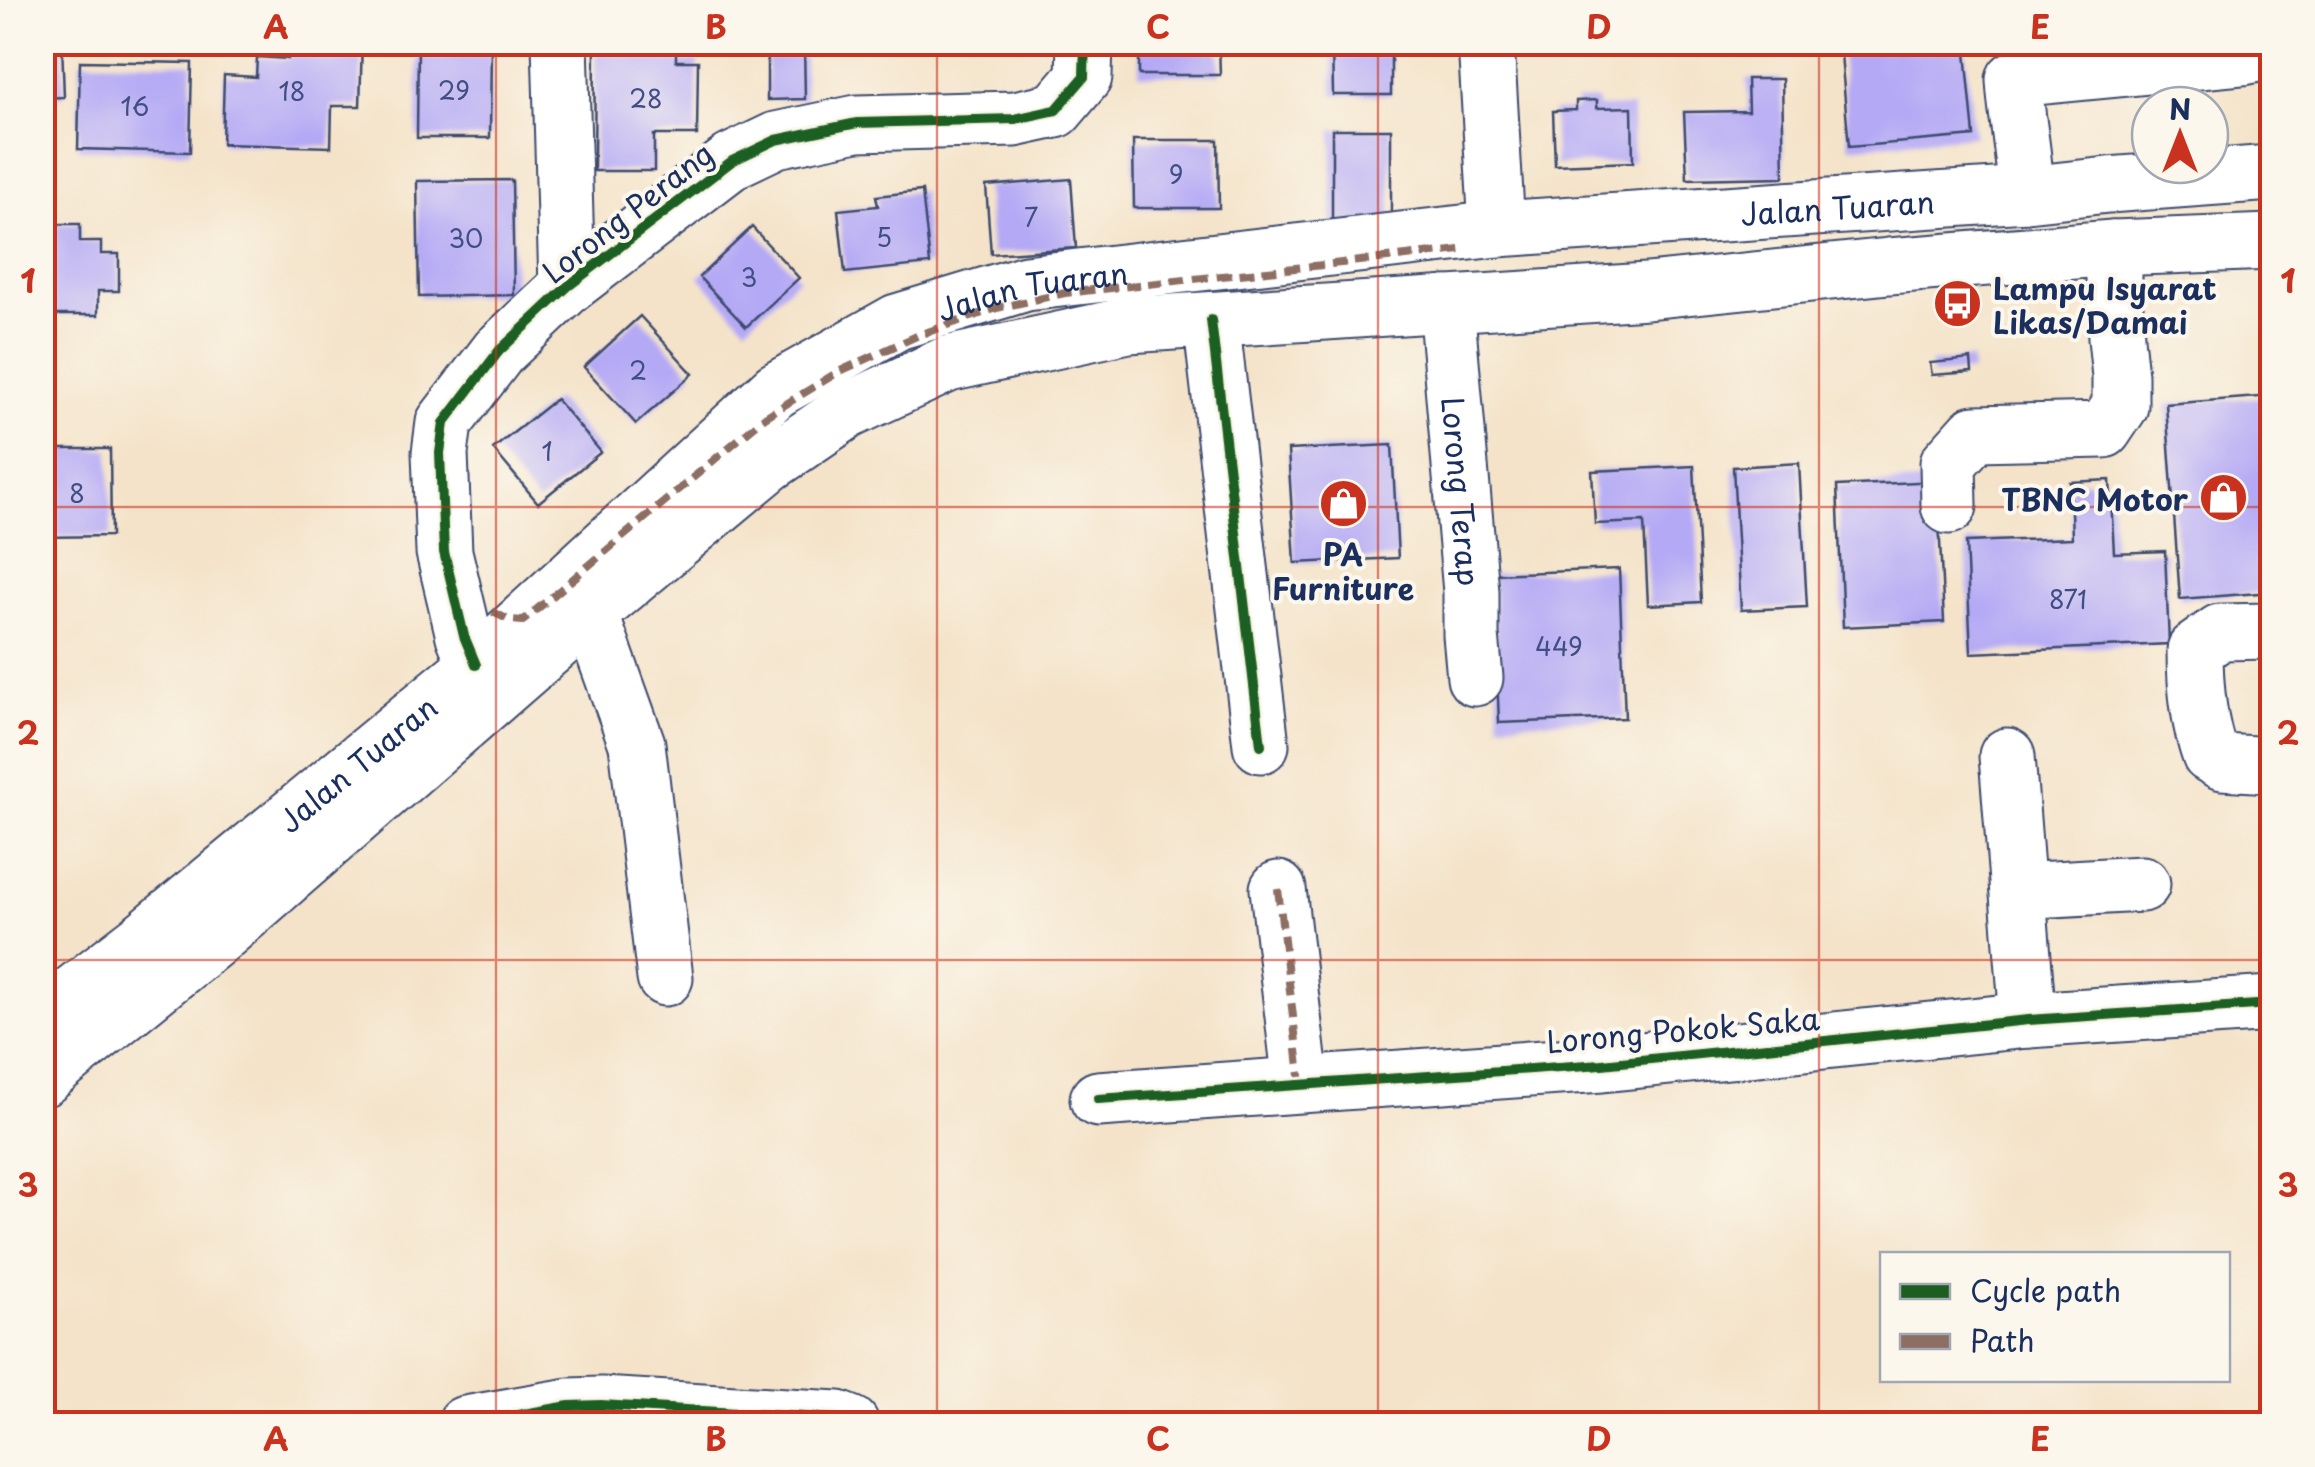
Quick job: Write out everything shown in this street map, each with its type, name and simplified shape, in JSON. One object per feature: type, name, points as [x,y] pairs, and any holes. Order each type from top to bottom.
[{"type":"main road","name":"Lorong Perang","points":[[560,42],[568,287]]},
{"type":"main road","name":"Lorong Perang","points":[[476,665],[464,636],[444,552],[440,453],[444,423],[499,352],[568,287],[732,161],[776,140],[857,123],[1016,118],[1056,110],[1084,77],[1085,42]]},
{"type":"main road","points":[[1486,42],[1496,229]]},
{"type":"main road","points":[[2026,194],[2012,61],[2243,57],[2272,51]]},
{"type":"main road","points":[[2230,153],[2272,150]]},
{"type":"main road","name":"Jalan Tuaran","points":[[42,1017],[142,940],[476,665],[776,390],[897,322],[1026,283],[1496,229],[2026,194],[2272,173]]},
{"type":"main road","points":[[2108,185],[2130,176]]},
{"type":"main road","name":"Jalan Tuaran","points":[[42,1079],[226,931],[590,613],[769,464],[846,411],[948,364],[1128,325],[1647,291],[2113,248],[2272,242]]},
{"type":"main road","points":[[1950,506],[1948,463],[1975,433],[2104,430],[2120,406],[2113,248]]},
{"type":"main road","name":"Lorong Terap","points":[[1446,304],[1475,678]]},
{"type":"main road","points":[[1212,320],[1262,745]]},
{"type":"main road","points":[[590,613],[637,744],[666,978]]},
{"type":"main road","points":[[2272,632],[2220,632],[2195,650],[2195,687],[2210,755],[2222,762],[2272,765]]},
{"type":"main road","points":[[2007,756],[2028,1020]]},
{"type":"main road","points":[[2018,892],[2142,884]]},
{"type":"main road","points":[[1278,889],[1301,1084]]},
{"type":"main road","name":"Lorong Pokok Saka","points":[[1098,1099],[1602,1064],[2028,1020],[2272,1004]]},
{"type":"main road","points":[[466,1424],[569,1406],[600,1405],[838,1419],[851,1424]]},
{"type":"building","points":[[42,42],[62,42],[64,97],[42,98]]},
{"type":"building","points":[[317,42],[362,42],[360,106],[332,106],[331,147],[222,144],[224,75],[256,77],[257,57],[288,59],[289,48],[317,48]]},
{"type":"building","points":[[418,42],[491,42],[490,138],[417,138]]},
{"type":"building","points":[[595,42],[676,42],[676,61],[698,61],[697,135],[654,135],[654,171],[594,171]]},
{"type":"building","points":[[709,42],[804,42],[805,99],[767,100],[767,48],[709,48]]},
{"type":"building","points":[[1139,42],[1219,42],[1220,75],[1139,75]]},
{"type":"building","points":[[1332,42],[1391,42],[1391,95],[1333,95]]},
{"type":"building","points":[[1840,42],[1965,42],[1974,136],[1849,147]]},
{"type":"building","points":[[80,61],[192,63],[190,152],[78,149]]},
{"type":"building","points":[[1747,79],[1782,79],[1784,177],[1687,179],[1684,112],[1748,111]]},
{"type":"building","points":[[1597,100],[1597,108],[1632,107],[1633,162],[1555,165],[1553,111],[1576,110],[1576,101]]},
{"type":"building","points":[[1332,129],[1391,129],[1391,227],[1332,227]]},
{"type":"building","points":[[1133,140],[1218,140],[1219,208],[1134,208]]},
{"type":"building","points":[[1071,179],[1076,248],[991,254],[986,186]]},
{"type":"building","points":[[512,180],[514,295],[419,297],[417,181]]},
{"type":"building","points":[[922,191],[930,264],[845,273],[838,210],[878,206],[876,196]]},
{"type":"building","points":[[42,224],[80,224],[80,242],[101,242],[101,254],[119,254],[119,291],[98,291],[98,315],[42,315]]},
{"type":"building","points":[[752,227],[799,278],[746,327],[699,277]]},
{"type":"building","points":[[640,316],[693,374],[636,424],[584,367]]},
{"type":"building","points":[[1971,359],[1972,372],[1932,375],[1930,363]]},
{"type":"building","name":"TBNC Motor","points":[[2272,396],[2272,592],[2180,599],[2166,404]]},
{"type":"building","points":[[556,399],[601,452],[538,503],[493,449]]},
{"type":"building","name":"PA Furniture","points":[[1392,445],[1398,558],[1295,563],[1288,450]]},
{"type":"building","points":[[42,449],[110,449],[111,536],[42,537]]},
{"type":"building","points":[[1799,463],[1807,607],[1741,610],[1733,467]]},
{"type":"building","points":[[1694,466],[1701,602],[1648,605],[1644,522],[1595,524],[1592,471]]},
{"type":"building","points":[[2110,480],[2114,553],[2165,551],[2169,644],[1971,653],[1966,542],[2072,538],[2070,482]]},
{"type":"building","points":[[1937,481],[1944,622],[1843,627],[1837,486]]},
{"type":"building","points":[[1619,569],[1625,718],[1499,723],[1493,574]]},
{"type":"marked path","points":[[493,612],[509,620],[523,621],[765,417],[838,372],[919,335],[997,308],[1065,293],[1461,250]]},
{"type":"marked path","points":[[1278,889],[1301,1084]]},
{"type":"cycle path","points":[[476,665],[464,636],[444,552],[440,453],[444,423],[499,351],[567,287],[732,161],[776,140],[857,123],[1015,119],[1056,110],[1084,77],[1085,42]]},
{"type":"cycle path","points":[[1211,320],[1261,745]]},
{"type":"cycle path","points":[[1098,1099],[1602,1064],[2028,1020],[2272,1004]]},
{"type":"cycle path","points":[[465,1424],[569,1406],[601,1405],[838,1419],[851,1424]]},
{"type":"place","name":"Lampu Isyarat Likas/Damai","points":[[1958,304]]},
{"type":"place","name":"TBNC Motor","points":[[2223,498]]},
{"type":"place","name":"PA Furniture","points":[[1343,504]]}]
